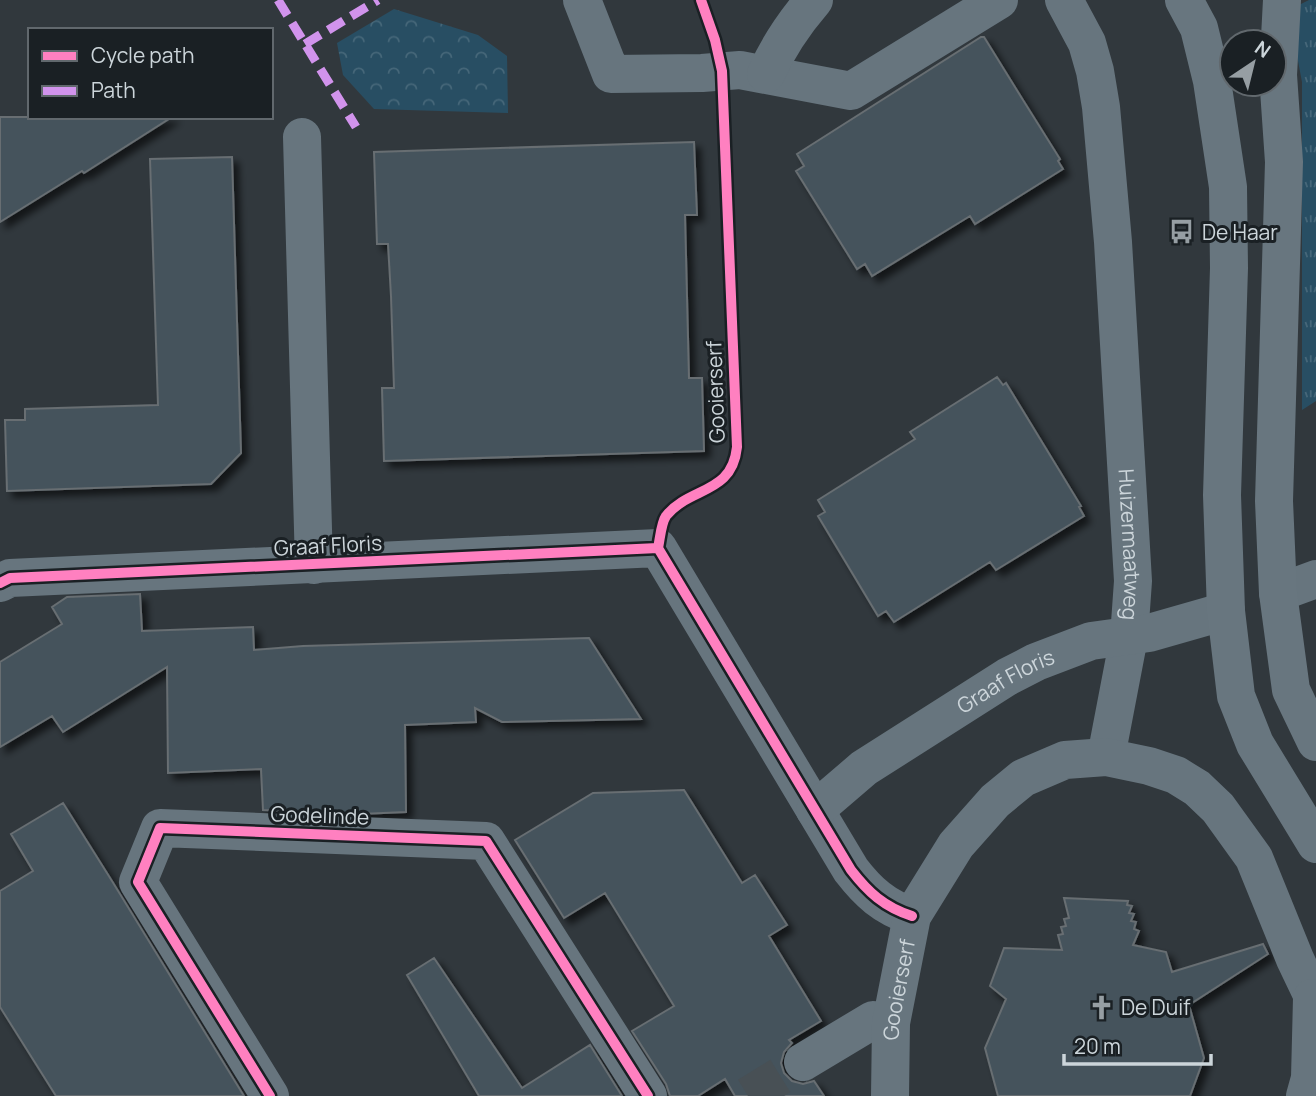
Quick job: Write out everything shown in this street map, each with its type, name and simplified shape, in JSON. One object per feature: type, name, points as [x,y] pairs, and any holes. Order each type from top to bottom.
[{"type":"main road","points":[[1184,0],[1199,28],[1212,81],[1228,187],[1228,306],[1222,495],[1226,611],[1237,696],[1255,744],[1316,844]]},
{"type":"main road","points":[[1282,0],[1278,75],[1284,162],[1274,501],[1278,593],[1291,690],[1316,742]]},
{"type":"street","points":[[582,0],[611,74],[740,70],[851,91],[999,0]]},
{"type":"street","points":[[766,74],[793,27],[814,0]]},
{"type":"street","name":"Huizermaatweg","points":[[1064,0],[1087,43],[1101,107],[1113,242],[1133,581],[1129,637],[1106,757]]},
{"type":"street","name":"Graaf Floris","points":[[302,137],[314,565]]},
{"type":"street","name":"Graaf Floris","points":[[0,583],[10,578],[659,548]]},
{"type":"street","name":"Gooierserf","points":[[659,548],[851,870],[867,891],[881,903],[912,916],[891,1023],[890,1096]]},
{"type":"street","points":[[1278,593],[1316,579]]},
{"type":"street","name":"Graaf Floris","points":[[815,810],[864,768],[1007,677],[1062,651],[1091,641],[1149,633],[1226,611]]},
{"type":"street","points":[[912,916],[956,845],[995,801],[1023,778],[1065,760],[1106,757],[1176,775],[1197,788],[1218,808],[1254,858],[1314,1001],[1310,1078],[1305,1096]]},
{"type":"street","name":"Godelinde","points":[[270,1096],[138,882],[160,828],[485,841],[648,1096]]},
{"type":"street","points":[[803,1062],[873,1020],[891,1023]]},
{"type":"green space","points":[[1316,0],[1316,401],[1302,410],[1302,82],[1295,45],[1299,5]]},
{"type":"green space","points":[[394,9],[478,35],[507,56],[508,113],[374,109],[343,75],[337,43]]},
{"type":"building","points":[[984,37],[1060,159],[1058,161],[1063,169],[975,224],[970,216],[872,276],[865,264],[857,269],[796,171],[804,166],[797,154]]},
{"type":"building","points":[[0,117],[169,119],[84,173],[82,171],[0,222]]},
{"type":"building","points":[[694,142],[697,215],[685,215],[689,378],[702,378],[704,451],[384,461],[382,388],[394,388],[388,244],[377,244],[374,152]]},
{"type":"building","points":[[232,157],[241,453],[211,484],[7,491],[5,420],[25,420],[25,409],[158,405],[150,159]]},
{"type":"building","points":[[997,377],[1003,385],[1006,383],[1081,506],[1079,507],[1084,516],[996,570],[990,562],[894,622],[886,611],[878,616],[818,516],[825,512],[818,500],[915,439],[910,432]]},
{"type":"building","points":[[140,594],[142,631],[253,627],[254,650],[303,646],[589,638],[641,719],[502,722],[475,708],[476,722],[405,725],[406,812],[360,814],[263,810],[261,769],[168,773],[167,667],[63,732],[52,716],[0,747],[0,662],[62,624],[52,607],[67,597]]},
{"type":"building","points":[[684,790],[742,883],[755,875],[787,925],[769,936],[821,1021],[789,1040],[792,1043],[784,1052],[781,1063],[784,1073],[792,1081],[803,1084],[814,1081],[824,1096],[735,1096],[725,1079],[698,1096],[670,1096],[666,1084],[632,1031],[674,1006],[605,893],[564,918],[515,840],[593,793]]},
{"type":"building","points":[[63,803],[244,1096],[56,1096],[0,1007],[0,891],[33,871],[11,834]]},
{"type":"building","name":"De Duif","points":[[1064,898],[1128,901],[1127,905],[1132,906],[1129,913],[1134,914],[1131,921],[1136,922],[1134,929],[1139,931],[1133,945],[1166,952],[1172,972],[1263,944],[1268,954],[1189,1005],[1204,1058],[1190,1096],[998,1096],[985,1048],[1006,999],[990,986],[1004,948],[1062,950],[1058,935],[1063,934],[1061,927],[1066,926],[1064,919],[1069,918]]},
{"type":"building","points":[[434,958],[522,1088],[590,1045],[622,1096],[479,1096],[407,975]]},
{"type":"tunnel","points":[[748,1096],[803,1062]]},
{"type":"marked path","points":[[278,0],[356,127]]},
{"type":"marked path","points":[[305,44],[378,0]]},
{"type":"cycle path","points":[[701,0],[722,71],[737,447],[733,463],[719,482],[676,506],[666,516],[658,548],[851,870],[877,898],[912,916]]},
{"type":"cycle path","points":[[0,583],[10,578],[658,548]]},
{"type":"cycle path","points":[[270,1096],[138,882],[160,828],[486,841],[648,1096]]},
{"type":"place","name":"De Haar","points":[[1182,232]]},
{"type":"place","name":"De Duif","points":[[1101,1007]]}]
